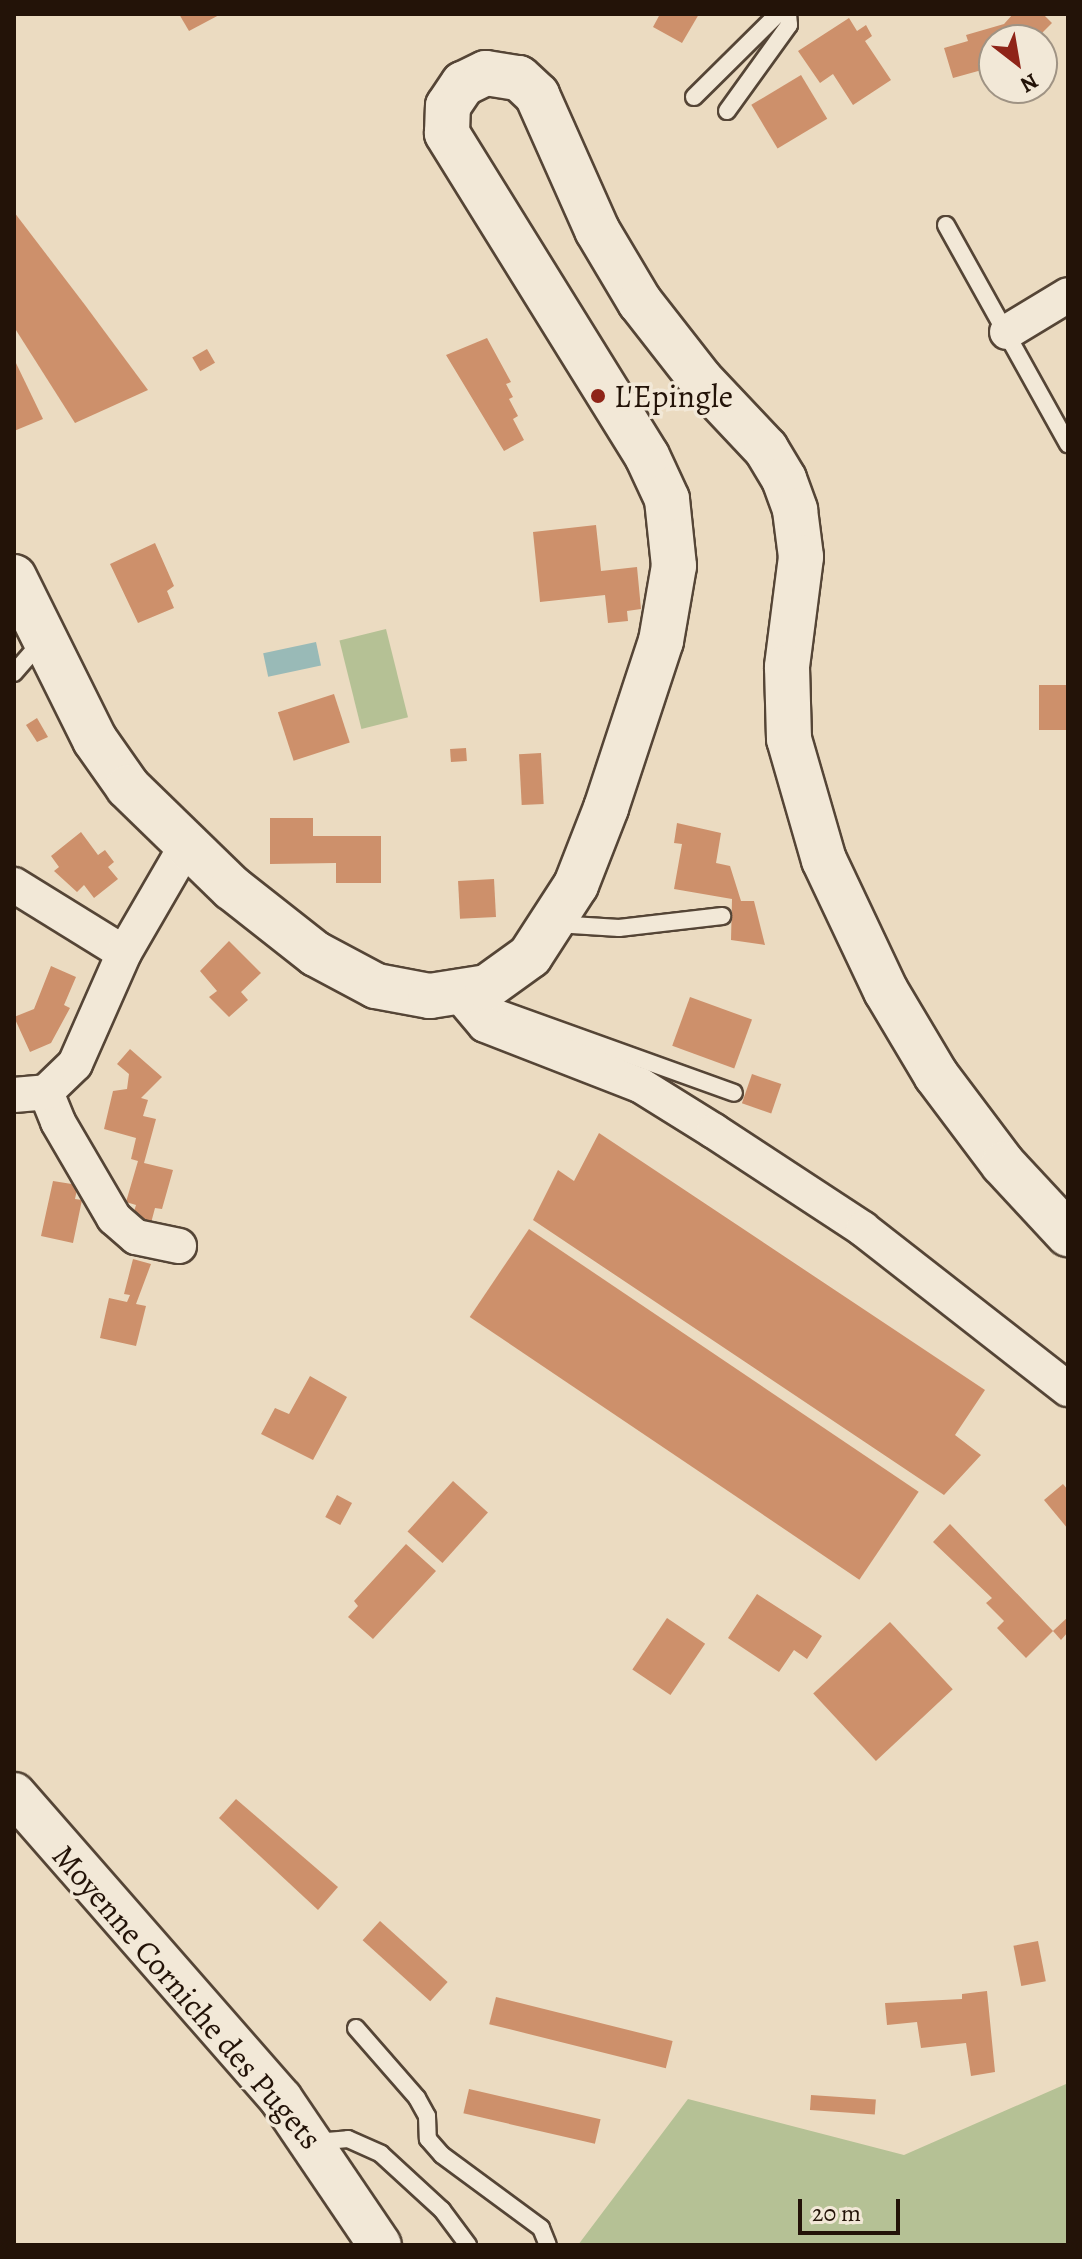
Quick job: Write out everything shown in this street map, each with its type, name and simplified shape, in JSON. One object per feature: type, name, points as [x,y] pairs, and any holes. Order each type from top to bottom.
[{"type":"main road","points":[[14,577],[112,765],[186,846],[316,954],[376,986],[445,995],[509,974],[554,924],[588,856],[648,687],[669,607],[672,525],[647,456],[447,133],[445,120],[454,94],[476,77],[497,72],[519,78],[537,95],[591,218],[640,302],[701,380],[766,449],[784,479],[795,510],[801,557],[787,667],[789,739],[819,847],[886,991],[936,1075],[1003,1164],[1068,1234]]},
{"type":"street","points":[[1007,332],[1068,295]]},
{"type":"street","points":[[179,1246],[136,1237],[114,1218],[58,1122],[30,1093],[75,1064],[124,953],[186,846]]},
{"type":"street","points":[[14,885],[124,953]]},
{"type":"street","points":[[445,995],[485,1025],[640,1085],[714,1131],[863,1229],[1068,1389]]},
{"type":"street","name":"Moyenne Corniche des Pugets","points":[[14,1794],[315,2142],[380,2245]]},
{"type":"lane","points":[[694,97],[778,14]]},
{"type":"lane","points":[[727,111],[789,25],[788,14]]},
{"type":"lane","points":[[946,225],[1068,444]]},
{"type":"lane","points":[[14,673],[45,638]]},
{"type":"lane","points":[[554,924],[619,928],[722,916]]},
{"type":"lane","points":[[445,995],[734,1093]]},
{"type":"lane","points":[[356,2028],[417,2098],[427,2116],[428,2139],[442,2155],[541,2228],[548,2245]]},
{"type":"lane","points":[[315,2142],[348,2139],[381,2154],[442,2210],[468,2245]]},
{"type":"green space","points":[[386,629],[408,717],[361,729],[339,641]]},
{"type":"green space","points":[[1068,2078],[1068,2245],[578,2245],[688,2099],[904,2155],[1066,2084]]},
{"type":"water","points":[[316,642],[321,665],[268,677],[263,653]]},
{"type":"building","points":[[179,14],[221,14],[189,31]]},
{"type":"building","points":[[660,14],[699,14],[682,43],[653,27]]},
{"type":"building","points":[[1013,14],[1043,14],[1052,23],[1051,24],[1004,24]]},
{"type":"building","points":[[849,18],[857,31],[866,25],[872,36],[865,41],[891,80],[853,105],[833,74],[820,83],[798,51]]},
{"type":"building","points":[[978,32],[978,71],[953,78],[944,48],[968,41],[966,35]]},
{"type":"building","points":[[801,75],[827,119],[778,149],[751,105]]},
{"type":"building","points":[[14,212],[148,390],[75,423],[14,327]]},
{"type":"building","points":[[487,338],[511,382],[506,384],[513,397],[509,399],[518,416],[513,419],[524,440],[504,451],[446,355]]},
{"type":"building","points":[[207,349],[215,363],[200,371],[192,358]]},
{"type":"building","points":[[14,359],[43,419],[14,431]]},
{"type":"building","points":[[596,525],[601,571],[637,567],[641,609],[627,611],[628,621],[608,623],[605,595],[540,602],[533,532]]},
{"type":"building","points":[[155,543],[174,586],[167,591],[174,608],[138,623],[110,564]]},
{"type":"building","points":[[1039,685],[1068,685],[1068,730],[1039,730]]},
{"type":"building","points":[[334,694],[350,743],[294,761],[278,712]]},
{"type":"building","points":[[37,718],[48,737],[37,742],[26,725]]},
{"type":"building","points":[[466,748],[467,761],[451,762],[450,749]]},
{"type":"building","points":[[541,753],[544,804],[522,805],[519,754]]},
{"type":"building","points":[[270,818],[313,818],[313,836],[381,836],[381,883],[336,883],[336,863],[270,864]]},
{"type":"building","points":[[677,823],[721,833],[716,863],[730,866],[741,901],[754,901],[765,945],[731,940],[732,899],[674,889],[682,844],[674,843]]},
{"type":"building","points":[[81,832],[98,855],[105,850],[114,862],[108,867],[118,879],[94,898],[84,885],[77,892],[54,871],[59,867],[51,856]]},
{"type":"building","points":[[494,879],[496,917],[460,919],[458,881]]},
{"type":"building","points":[[229,941],[261,973],[241,992],[248,1000],[229,1017],[209,997],[217,991],[200,971]]},
{"type":"building","points":[[51,966],[76,977],[64,1005],[70,1008],[51,1043],[30,1052],[14,1017],[34,1009]]},
{"type":"building","points":[[690,997],[752,1020],[734,1068],[672,1046]]},
{"type":"building","points":[[130,1049],[162,1077],[141,1098],[148,1100],[143,1116],[156,1119],[144,1163],[173,1170],[162,1209],[155,1208],[151,1223],[132,1218],[136,1205],[126,1202],[138,1161],[131,1159],[136,1138],[104,1129],[113,1091],[127,1089],[129,1074],[117,1064]]},
{"type":"building","points":[[752,1074],[781,1084],[771,1113],[742,1103]]},
{"type":"building","points":[[599,1133],[985,1390],[955,1435],[981,1455],[944,1495],[533,1220],[558,1170],[574,1181]]},
{"type":"building","points":[[53,1181],[78,1185],[75,1199],[82,1200],[73,1243],[41,1236]]},
{"type":"building","points":[[529,1229],[919,1492],[859,1580],[470,1317]]},
{"type":"building","points":[[133,1259],[151,1264],[136,1304],[146,1306],[136,1346],[100,1338],[109,1298],[127,1302],[130,1295],[124,1294]]},
{"type":"building","points":[[310,1376],[347,1397],[313,1460],[261,1434],[275,1408],[289,1414]]},
{"type":"building","points":[[453,1481],[488,1512],[442,1563],[407,1532]]},
{"type":"building","points":[[1063,1484],[1068,1490],[1068,1529],[1044,1500]]},
{"type":"building","points":[[337,1495],[352,1503],[340,1525],[325,1517]]},
{"type":"building","points":[[950,1524],[1053,1631],[1026,1658],[997,1628],[1004,1621],[986,1603],[992,1598],[933,1542]]},
{"type":"building","points":[[406,1544],[436,1571],[373,1639],[348,1617],[358,1606],[354,1601]]},
{"type":"building","points":[[757,1594],[822,1636],[807,1659],[794,1650],[779,1672],[728,1638]]},
{"type":"building","points":[[1068,1617],[1068,1632],[1061,1640],[1053,1631]]},
{"type":"building","points":[[667,1618],[705,1644],[670,1695],[632,1669]]},
{"type":"building","points":[[890,1622],[953,1689],[876,1761],[813,1694]]},
{"type":"building","points":[[236,1799],[338,1887],[318,1910],[219,1818]]},
{"type":"building","points":[[380,1921],[448,1982],[430,2001],[363,1940]]},
{"type":"building","points":[[1038,1941],[1046,1981],[1021,1986],[1013,1946]]},
{"type":"building","points":[[987,1991],[995,2072],[971,2076],[966,2043],[921,2048],[917,2022],[887,2025],[885,2003],[962,1999],[962,1994]]},
{"type":"building","points":[[496,1997],[673,2041],[666,2068],[489,2024]]},
{"type":"building","points":[[469,2089],[601,2119],[595,2144],[463,2113]]},
{"type":"building","points":[[811,2095],[876,2100],[875,2114],[810,2110]]},
{"type":"place","name":"L'Epingle","points":[[598,396]]}]
